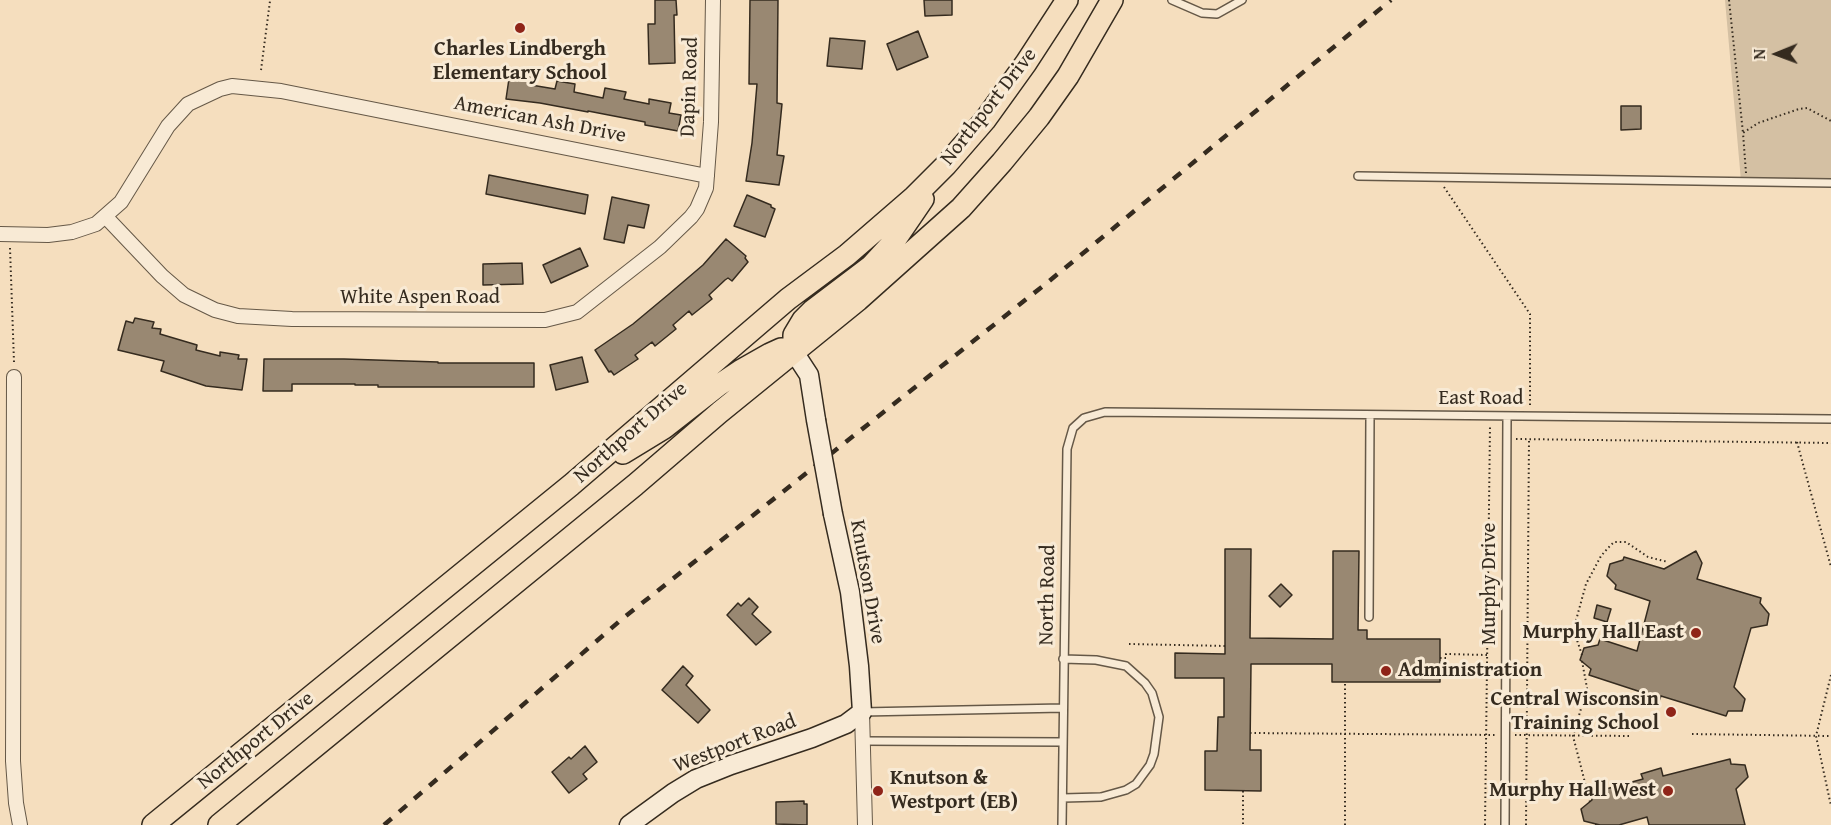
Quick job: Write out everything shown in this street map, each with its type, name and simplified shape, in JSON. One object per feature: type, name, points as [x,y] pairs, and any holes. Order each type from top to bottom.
[{"type":"main road","name":"Northport Drive","points":[[153,825],[571,485],[788,299],[847,255],[914,197],[946,165],[985,120],[1067,0]]},
{"type":"main road","name":"Northport Drive","points":[[219,825],[635,485],[904,260],[961,208],[1039,117],[1068,76],[1112,0]]},
{"type":"main road","points":[[571,485],[664,428],[740,371],[781,350],[787,349],[794,352],[794,334],[803,320],[871,266],[895,240],[946,165]]},
{"type":"street","name":"Dapin Road","points":[[707,176],[711,122],[713,0]]},
{"type":"street","name":"American Ash Drive","points":[[5,234],[48,235],[90,227],[121,202],[168,126],[188,104],[232,86],[281,91],[707,176]]},
{"type":"street","name":"White Aspen Road","points":[[105,216],[184,296],[203,306],[238,316],[292,319],[545,320],[583,309],[660,247],[697,209],[706,188],[707,176]]},
{"type":"street","name":"Knutson Drive","points":[[794,352],[808,375],[833,514],[850,592],[862,712],[865,825]]},
{"type":"street","points":[[14,377],[13,761],[20,825]]},
{"type":"street","name":"Westport Road","points":[[629,825],[696,779],[813,738],[846,724],[862,712]]},
{"type":"lane","points":[[1172,0],[1202,13],[1217,14],[1242,0]]},
{"type":"lane","points":[[1358,176],[1831,183]]},
{"type":"lane","name":"North Road","points":[[1062,825],[1066,466],[1069,437],[1073,428],[1084,418],[1105,412],[1130,412]]},
{"type":"lane","name":"East Road","points":[[1130,412],[1831,419]]},
{"type":"lane","points":[[1369,617],[1370,415]]},
{"type":"lane","name":"Murphy Drive","points":[[1505,825],[1507,416]]},
{"type":"lane","points":[[1063,798],[1101,796],[1126,790],[1136,784],[1150,765],[1154,754],[1159,717],[1152,693],[1145,683],[1126,666],[1096,660],[1064,659]]},
{"type":"lane","points":[[862,712],[1063,708]]},
{"type":"lane","points":[[863,741],[1063,742]]},
{"type":"path","points":[[1729,0],[1746,182]]},
{"type":"path","points":[[261,70],[270,1]]},
{"type":"path","points":[[1743,133],[1758,123],[1790,111],[1807,108],[1831,121]]},
{"type":"path","points":[[1437,177],[1530,314],[1530,416]]},
{"type":"path","points":[[5,234],[14,377]]},
{"type":"path","points":[[1485,825],[1490,416]]},
{"type":"path","points":[[1507,439],[1831,443]]},
{"type":"path","points":[[1526,825],[1529,439]]},
{"type":"path","points":[[1797,442],[1831,567]]},
{"type":"path","points":[[1582,655],[1574,631],[1575,624],[1586,584],[1601,556],[1608,548],[1614,542],[1626,542],[1648,557],[1668,562]]},
{"type":"path","points":[[1129,644],[1225,646]]},
{"type":"path","points":[[1440,658],[1446,658],[1446,654],[1487,654]]},
{"type":"path","points":[[1582,662],[1587,687],[1573,736],[1590,802]]},
{"type":"path","points":[[1831,675],[1816,736],[1831,806]]},
{"type":"path","points":[[1345,682],[1345,825]]},
{"type":"path","points":[[1250,733],[1629,736]]},
{"type":"path","points":[[1692,734],[1831,736]]},
{"type":"path","points":[[1243,791],[1244,825]]},
{"type":"shaded area","points":[[1725,0],[1831,0],[1831,183],[1741,181]]},
{"type":"building","points":[[655,0],[676,0],[675,63],[649,64],[648,24],[655,24]]},
{"type":"building","points":[[750,0],[778,0],[777,103],[782,104],[777,155],[784,156],[779,185],[746,181],[757,84],[749,84]]},
{"type":"building","points":[[924,0],[952,0],[952,15],[925,16]]},
{"type":"building","points":[[918,31],[928,57],[897,70],[887,44]]},
{"type":"building","points":[[830,38],[865,41],[862,69],[827,66]]},
{"type":"building","points":[[510,72],[533,75],[531,85],[555,89],[557,81],[575,84],[574,92],[603,98],[605,88],[626,92],[624,99],[649,104],[649,99],[671,103],[669,113],[681,115],[678,131],[588,111],[506,99]]},
{"type":"building","points":[[1621,106],[1641,106],[1641,129],[1621,130]]},
{"type":"building","points":[[489,175],[588,195],[585,214],[486,194]]},
{"type":"building","points":[[747,195],[775,209],[765,237],[734,226]]},
{"type":"building","points":[[612,197],[649,205],[644,228],[628,225],[624,243],[604,239]]},
{"type":"building","points":[[726,239],[746,256],[748,262],[732,281],[728,278],[725,280],[709,295],[712,299],[692,315],[689,311],[673,325],[676,329],[655,346],[652,342],[635,355],[638,359],[614,375],[611,371],[609,372],[595,350],[633,324],[669,294],[703,265]]},
{"type":"building","points":[[580,248],[588,266],[551,283],[543,265]]},
{"type":"building","points":[[522,263],[523,284],[483,285],[483,264]]},
{"type":"building","points":[[135,318],[154,322],[152,328],[161,329],[160,334],[197,345],[196,350],[220,356],[220,352],[239,355],[238,359],[247,359],[242,390],[206,386],[161,371],[164,361],[118,350],[126,321],[133,323]]},
{"type":"building","points":[[582,357],[588,382],[556,390],[550,365]]},
{"type":"building","points":[[264,359],[534,363],[534,387],[378,387],[378,385],[355,384],[292,384],[292,391],[263,391]]},
{"type":"building","name":"Administration","points":[[1225,549],[1251,549],[1250,638],[1333,639],[1333,551],[1359,551],[1358,630],[1367,630],[1367,639],[1440,639],[1440,682],[1332,682],[1332,664],[1251,664],[1250,750],[1261,750],[1261,791],[1205,790],[1205,751],[1217,751],[1218,717],[1224,717],[1224,678],[1175,678],[1175,653],[1225,654]]},
{"type":"building","name":"Murphy Hall East","points":[[1696,551],[1702,563],[1697,579],[1761,598],[1760,603],[1769,614],[1767,625],[1751,628],[1734,687],[1745,699],[1742,711],[1728,711],[1726,716],[1661,696],[1658,704],[1639,697],[1641,692],[1589,675],[1591,669],[1580,660],[1584,648],[1598,645],[1600,639],[1637,651],[1650,601],[1615,589],[1616,585],[1607,576],[1610,564],[1623,560],[1624,557],[1664,569]]},
{"type":"building","points":[[1281,584],[1292,595],[1280,607],[1269,596]]},
{"type":"building","points":[[749,598],[758,607],[752,614],[771,632],[756,645],[727,615],[738,603],[741,606]]},
{"type":"building","points":[[1597,605],[1611,609],[1607,622],[1594,618]]},
{"type":"building","points":[[683,666],[693,676],[686,685],[710,710],[698,723],[662,690]]},
{"type":"building","points":[[585,746],[597,762],[583,774],[587,779],[569,793],[552,772]]},
{"type":"building","name":"Murphy Hall West","points":[[1730,759],[1731,764],[1745,765],[1748,777],[1736,789],[1745,825],[1649,825],[1647,817],[1619,825],[1600,825],[1584,821],[1581,809],[1592,800],[1591,793],[1643,779],[1641,774],[1661,768],[1663,776]]},
{"type":"building","points":[[804,801],[804,804],[807,804],[807,825],[776,824],[776,802]]},
{"type":"railway","points":[[384,825],[622,619],[1048,282],[1391,0]]},
{"type":"place","name":"Charles Lindbergh Elementary School","points":[[520,28]]},
{"type":"place","name":"Murphy Hall East","points":[[1696,633]]},
{"type":"place","name":"Administration","points":[[1386,671]]},
{"type":"place","name":"Central Wisconsin Training School","points":[[1671,712]]},
{"type":"place","name":"Knutson & Westport (EB)","points":[[878,791]]},
{"type":"place","name":"Murphy Hall West","points":[[1668,791]]}]
